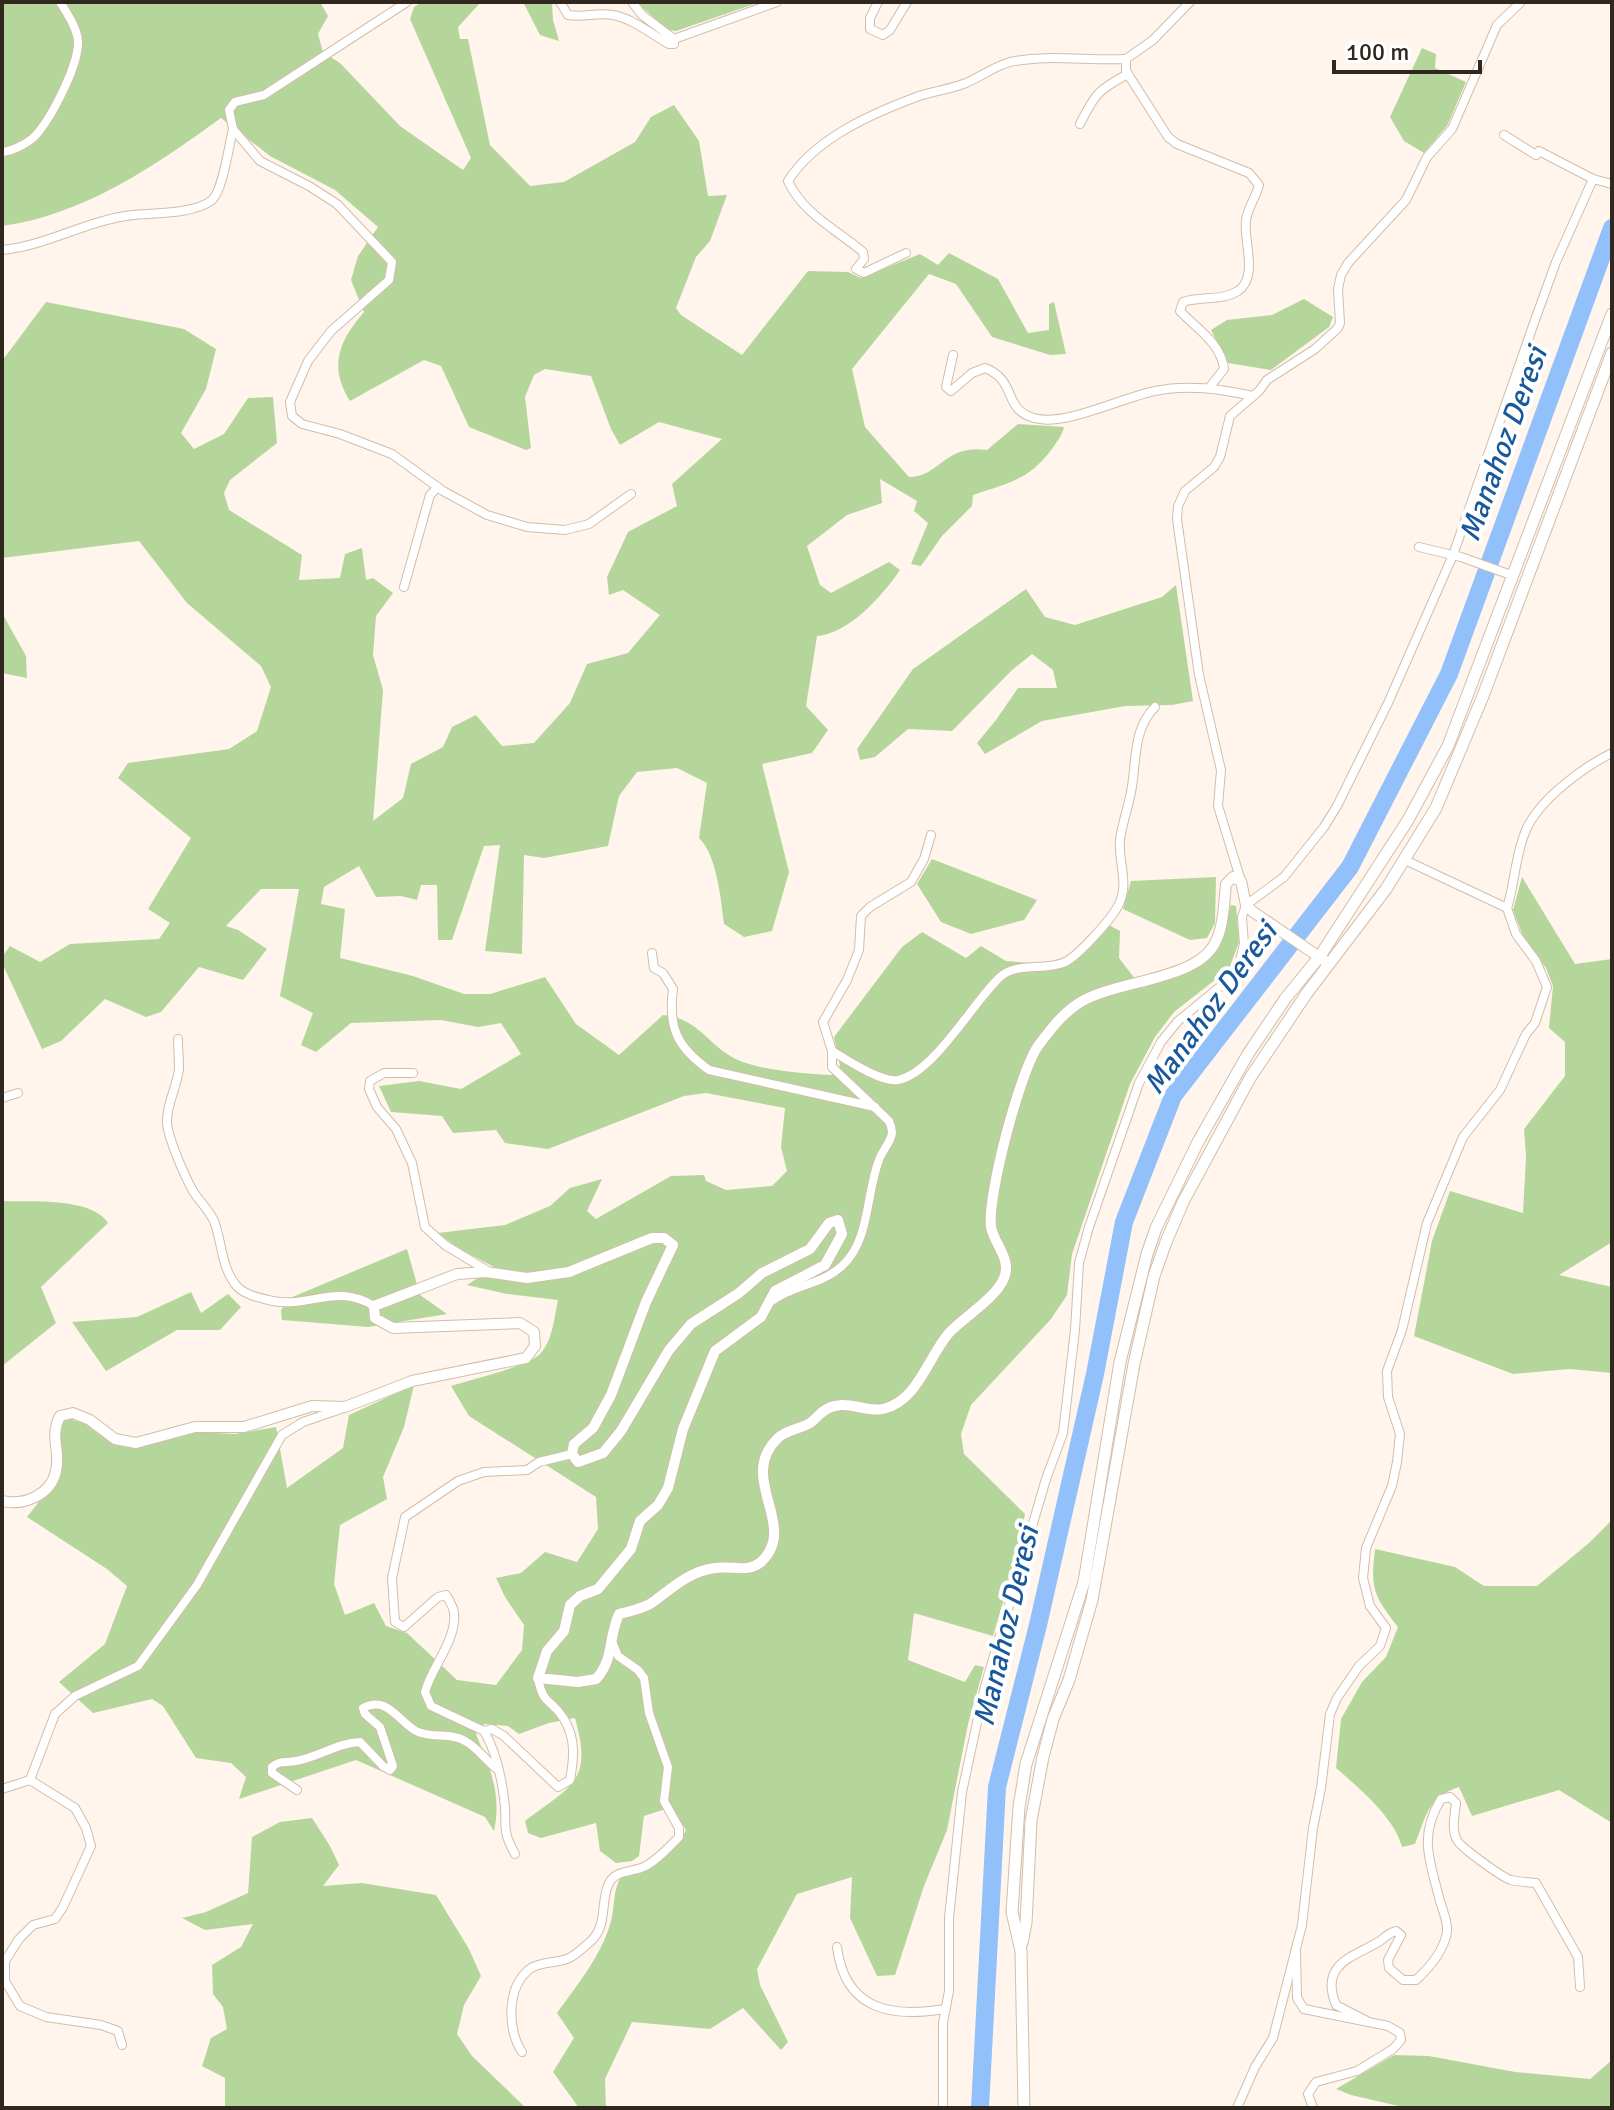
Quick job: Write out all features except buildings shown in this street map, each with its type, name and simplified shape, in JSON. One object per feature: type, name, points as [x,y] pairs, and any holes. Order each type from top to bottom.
[{"type":"main road","points":[[1021,1951],[1012,1912],[1019,1807],[1026,1764],[1084,1582],[1120,1362],[1156,1228],[1198,1142],[1248,1054],[1408,820],[1448,746],[1612,314]]},
{"type":"main road","points":[[1024,2108],[1021,1951],[1026,1923],[1031,1821],[1053,1719],[1083,1636],[1092,1600],[1134,1364],[1154,1276],[1183,1202],[1237,1101],[1307,993],[1405,860],[1436,808],[1464,746],[1612,353]]},
{"type":"street","points":[[2,152],[10,151],[34,137],[55,106],[77,56],[78,39],[60,2]]},
{"type":"street","points":[[2,250],[27,248],[79,228],[123,217],[200,206],[213,199],[219,188],[233,129],[229,110],[235,102],[264,95],[407,2]]},
{"type":"street","points":[[560,2],[568,15],[615,15],[669,44],[674,44],[674,39]]},
{"type":"street","points":[[632,2],[642,15],[674,39]]},
{"type":"street","points":[[674,39],[777,2]]},
{"type":"street","points":[[878,2],[870,18],[870,29],[883,35],[890,30],[907,2]]},
{"type":"street","points":[[906,253],[864,273],[856,269],[864,259],[863,252],[795,196],[788,181],[810,155],[861,121],[920,96],[963,84],[1007,63],[1049,57],[1092,61],[1126,59],[1153,40],[1190,2]]},
{"type":"street","points":[[1330,965],[1249,908],[1218,806],[1221,770],[1199,675],[1177,519],[1178,506],[1185,491],[1214,467],[1220,457],[1230,416],[1267,380],[1315,349],[1338,328],[1341,275],[1348,263],[1406,200],[1427,157],[1452,129],[1497,25],[1521,2]]},
{"type":"street","points":[[1126,59],[1128,74],[1168,137],[1177,144],[1249,173],[1259,185],[1246,218],[1248,276],[1241,289],[1227,296],[1183,302],[1180,311],[1213,342],[1223,358],[1224,369],[1209,388]]},
{"type":"street","points":[[1080,124],[1093,99],[1103,88],[1128,74]]},
{"type":"street","points":[[233,129],[260,161],[337,204],[392,262],[389,280],[331,331],[308,361],[290,402],[292,416],[302,424],[367,443],[392,454],[438,487],[487,515],[527,527],[565,530],[589,524],[631,494]]},
{"type":"street","points":[[1504,135],[1536,155],[1539,151],[1593,179],[1612,184]]},
{"type":"street","points":[[943,2108],[943,2023],[949,1991],[949,1918],[962,1792],[988,1677],[1046,1479],[1063,1433],[1079,1263],[1089,1227],[1139,1083],[1161,1042],[1178,1021],[1227,981],[1239,964],[1244,944],[1242,917],[1284,877],[1337,806],[1388,703],[1457,556],[1535,320],[1556,262],[1593,179]]},
{"type":"street","points":[[953,355],[946,387],[951,391],[972,373],[985,368],[1005,379],[1011,399],[1023,414],[1037,419],[1072,415],[1154,391],[1183,387],[1253,396]]},
{"type":"street","points":[[404,587],[430,495],[438,487]]},
{"type":"street","points":[[1419,547],[1511,574]]},
{"type":"street","points":[[832,1051],[860,1068],[894,1082],[913,1075],[960,1026],[999,978],[1013,968],[1039,968],[1066,962],[1093,936],[1118,906],[1125,882],[1120,842],[1132,790],[1138,735],[1144,717],[1155,707]]},
{"type":"street","points":[[1237,2108],[1255,2067],[1273,2038],[1302,1925],[1330,1714],[1359,1666],[1380,1646],[1386,1628],[1370,1606],[1363,1578],[1366,1548],[1392,1486],[1397,1462],[1400,1434],[1388,1397],[1387,1371],[1402,1330],[1427,1223],[1463,1137],[1500,1090],[1526,1034],[1535,1023],[1547,987],[1536,961],[1516,934],[1507,908],[1526,829],[1543,802],[1612,753]]},
{"type":"street","points":[[768,1305],[781,1294],[833,1273],[855,1251],[878,1161],[892,1136],[889,1121],[832,1067],[832,1051],[823,1022],[847,980],[859,950],[861,916],[911,882],[924,859],[931,835]]},
{"type":"street","points":[[1405,860],[1507,908]]},
{"type":"street","points":[[538,1678],[578,1682],[596,1679],[608,1666],[611,1638],[619,1614],[651,1604],[667,1589],[694,1574],[716,1567],[749,1569],[762,1561],[774,1541],[774,1520],[761,1479],[764,1454],[780,1435],[809,1423],[827,1408],[842,1405],[881,1409],[902,1400],[922,1377],[949,1333],[969,1317],[1004,1279],[1006,1263],[991,1228],[994,1182],[1035,1050],[1060,1018],[1081,1001],[1134,982],[1167,976],[1204,958],[1215,944],[1226,884],[1233,877],[1241,881]]},
{"type":"street","points":[[652,953],[654,968],[663,973],[673,989],[673,1029],[688,1055],[709,1070],[875,1107]]},
{"type":"street","points":[[178,1039],[179,1069],[167,1117],[168,1129],[191,1189],[214,1221],[220,1252],[234,1283],[241,1291],[287,1303],[327,1295],[347,1295],[361,1298],[374,1306]]},
{"type":"street","points":[[413,1073],[384,1073],[370,1081],[369,1089],[377,1107],[396,1129],[412,1163],[425,1227],[445,1245],[492,1273]]},
{"type":"street","points":[[2,1098],[18,1093]]},
{"type":"street","points":[[374,1306],[457,1274],[492,1273],[527,1278],[569,1272],[652,1238],[664,1238],[673,1245],[646,1302],[611,1395],[593,1428],[574,1444],[572,1454],[578,1462],[603,1453],[621,1431],[669,1350],[691,1324],[739,1293],[762,1273],[810,1249],[829,1223],[838,1220],[842,1234],[825,1265],[775,1291],[761,1317],[715,1351],[683,1429],[668,1488],[658,1505],[640,1521],[631,1549],[598,1589],[580,1596],[570,1605],[564,1631],[547,1651],[538,1678],[541,1696],[565,1720],[575,1751],[570,1780],[558,1787],[504,1736],[492,1729],[484,1731]]},
{"type":"street","points":[[30,1780],[55,1714],[75,1696],[138,1666],[197,1585],[282,1435],[303,1422],[412,1381],[526,1358],[535,1346],[534,1332],[520,1323],[393,1328],[375,1318],[374,1306]]},
{"type":"street","points":[[2,1501],[11,1503],[35,1499],[51,1484],[57,1470],[53,1430],[60,1416],[73,1413],[90,1420],[115,1439],[136,1443],[195,1427],[244,1427],[312,1406],[345,1407]]},
{"type":"street","points":[[515,1854],[505,1837],[504,1798],[495,1750],[484,1731],[431,1706],[425,1692],[451,1634],[454,1612],[446,1595],[438,1597],[404,1627],[395,1622],[392,1578],[405,1517],[458,1481],[484,1472],[527,1470],[539,1462],[572,1454]]},
{"type":"street","points":[[522,2052],[514,2040],[510,2013],[520,1980],[532,1967],[568,1959],[594,1938],[603,1919],[609,1882],[618,1874],[645,1868],[679,1837],[679,1828],[664,1801],[668,1767],[649,1713],[644,1678],[618,1656],[611,1638]]},
{"type":"street","points":[[297,1790],[272,1773],[272,1767],[279,1761],[305,1759],[346,1742],[360,1742],[390,1770],[393,1766],[380,1727],[365,1714],[363,1708],[367,1705],[390,1708],[417,1732],[457,1737],[469,1743],[497,1769]]},
{"type":"street","points":[[2,1789],[30,1780],[75,1808],[91,1846],[55,1919],[33,1925],[19,1939],[5,1961],[5,1981],[20,2006],[46,2017],[101,2025],[118,2031],[122,2045]]},
{"type":"street","points":[[1367,2021],[1336,2005],[1332,1981],[1342,1961],[1396,1931],[1401,1935],[1388,1960],[1389,1968],[1403,1980],[1416,1980],[1434,1959],[1447,1934],[1446,1919],[1428,1859],[1426,1835],[1441,1799],[1450,1797],[1456,1803],[1454,1833],[1458,1844],[1509,1880],[1536,1883],[1578,1957],[1580,1987]]},
{"type":"street","points":[[1296,1945],[1297,1998],[1304,2009],[1388,2026],[1400,2033],[1401,2040],[1393,2049],[1357,2071],[1316,2082],[1308,2094],[1313,2108]]},
{"type":"street","points":[[837,1947],[846,1981],[854,1992],[878,2007],[907,2014],[945,2009]]},
{"type":"green space","points":[[2,2],[320,2],[328,16],[318,34],[323,52],[340,63],[400,126],[463,170],[471,158],[410,19],[414,7],[422,2],[481,2],[458,27],[460,39],[468,39],[490,145],[530,186],[564,182],[635,142],[651,117],[674,105],[699,141],[708,196],[727,195],[710,241],[696,257],[676,308],[681,315],[742,355],[808,271],[848,272],[861,278],[920,254],[938,265],[949,253],[998,279],[1028,333],[1049,330],[1049,304],[1054,302],[1066,354],[1050,355],[992,337],[956,284],[929,274],[852,369],[865,427],[909,477],[928,472],[961,452],[987,450],[1018,424],[1064,427],[1052,449],[1035,468],[1017,479],[973,495],[972,506],[942,536],[921,566],[911,564],[928,523],[914,511],[917,501],[880,479],[882,503],[847,515],[807,546],[820,585],[831,593],[889,562],[900,570],[875,601],[853,621],[829,634],[817,636],[806,706],[828,730],[812,753],[762,764],[789,872],[772,931],[744,937],[724,924],[714,866],[699,838],[707,783],[677,768],[637,772],[619,796],[608,846],[544,858],[524,855],[522,954],[485,951],[500,845],[484,846],[452,940],[438,940],[437,885],[421,885],[417,900],[401,896],[376,897],[359,866],[324,887],[321,904],[345,909],[340,958],[413,976],[464,994],[490,994],[545,977],[576,1024],[619,1055],[663,1015],[693,1026],[732,1057],[753,1065],[832,1075],[840,1066],[834,1037],[902,947],[922,932],[966,958],[981,946],[1006,961],[1065,966],[1109,925],[1120,931],[1119,958],[1142,988],[1199,966],[1218,950],[1231,905],[1236,906],[1239,942],[1229,969],[1174,1012],[1155,1037],[1130,1084],[1072,1254],[1067,1295],[1051,1319],[971,1405],[961,1434],[964,1454],[1025,1514],[1019,1549],[993,1636],[914,1613],[908,1660],[965,1682],[975,1665],[984,1667],[968,1724],[947,1830],[924,1886],[895,1975],[877,1976],[850,1918],[852,1877],[797,1894],[757,1969],[760,1985],[788,2042],[781,2050],[743,2008],[710,2029],[632,2022],[605,2079],[606,2108],[579,2108],[553,2072],[574,2038],[557,2013],[602,1946],[620,1878],[646,1871],[681,1840],[686,1830],[672,1807],[644,1816],[639,1856],[632,1861],[616,1863],[600,1851],[596,1823],[541,1838],[528,1833],[525,1821],[566,1789],[579,1769],[580,1739],[575,1718],[519,1734],[508,1726],[484,1724],[476,1734],[496,1793],[494,1831],[485,1817],[356,1760],[239,1799],[246,1777],[231,1763],[196,1758],[163,1706],[152,1699],[93,1713],[59,1682],[105,1644],[127,1586],[107,1569],[27,1517],[59,1476],[58,1432],[65,1419],[83,1422],[124,1446],[150,1445],[193,1432],[235,1434],[276,1427],[287,1488],[343,1448],[349,1415],[414,1385],[404,1427],[383,1477],[387,1499],[340,1525],[334,1584],[345,1615],[374,1603],[386,1626],[407,1633],[457,1680],[496,1685],[522,1650],[524,1625],[496,1578],[521,1573],[545,1552],[577,1562],[598,1529],[596,1497],[469,1416],[451,1386],[534,1359],[550,1336],[558,1300],[467,1285],[494,1267],[458,1248],[438,1233],[505,1225],[550,1206],[570,1188],[602,1179],[587,1211],[596,1219],[671,1176],[704,1175],[706,1181],[726,1190],[772,1186],[787,1171],[781,1147],[785,1108],[706,1093],[684,1096],[548,1149],[505,1143],[496,1130],[453,1133],[442,1116],[391,1112],[379,1086],[419,1081],[461,1089],[521,1054],[501,1023],[478,1027],[441,1020],[351,1023],[316,1052],[301,1045],[313,1013],[280,996],[299,889],[261,889],[226,926],[267,949],[243,980],[199,967],[161,1012],[146,1017],[105,999],[61,1041],[42,1049],[2,957],[10,946],[40,962],[70,944],[159,939],[170,923],[148,909],[191,838],[118,778],[128,763],[229,749],[257,731],[271,687],[261,666],[187,603],[139,541],[2,558],[2,361],[46,302],[184,329],[216,349],[206,389],[181,433],[194,449],[224,434],[248,398],[273,397],[277,443],[230,480],[224,493],[229,510],[302,555],[299,580],[340,578],[345,554],[362,548],[366,580],[373,578],[393,593],[376,616],[373,655],[383,690],[373,821],[403,798],[411,764],[443,747],[452,727],[476,715],[502,746],[534,743],[570,703],[587,664],[628,653],[660,615],[623,590],[609,595],[607,577],[628,532],[677,506],[672,484],[722,439],[659,422],[620,445],[591,376],[545,369],[534,375],[525,397],[531,448],[526,450],[469,427],[441,366],[424,360],[350,401],[339,376],[339,354],[348,333],[364,312],[351,280],[358,256],[378,227],[335,190],[270,156],[221,118],[118,186],[62,211],[2,226]]},
{"type":"green space","points":[[523,2],[552,2],[559,41],[540,35]]},
{"type":"green space","points":[[636,2],[760,2],[676,31],[668,30]]},
{"type":"green space","points":[[1422,48],[1436,54],[1435,68],[1466,82],[1447,126],[1424,153],[1404,141],[1390,117]]},
{"type":"green space","points":[[1304,299],[1333,317],[1329,327],[1271,370],[1228,363],[1211,330],[1227,320],[1272,315]]},
{"type":"green space","points":[[1176,585],[1193,701],[1172,705],[1125,706],[1042,721],[985,754],[977,743],[1018,688],[1057,688],[1053,670],[1032,654],[952,731],[908,729],[875,757],[860,760],[857,749],[913,669],[1026,589],[1045,617],[1075,625],[1162,597]]},
{"type":"green space","points":[[2,613],[26,656],[27,678],[2,673]]},
{"type":"green space","points":[[932,859],[1037,900],[1024,920],[971,934],[941,922],[917,884]]},
{"type":"green space","points":[[1216,877],[1215,923],[1207,938],[1190,940],[1123,909],[1131,881]]},
{"type":"green space","points":[[1522,877],[1575,964],[1612,959],[1612,1242],[1559,1275],[1612,1287],[1612,1373],[1570,1369],[1513,1374],[1414,1336],[1432,1241],[1450,1191],[1523,1213],[1524,1129],[1565,1076],[1565,1042],[1549,1028],[1553,986],[1546,968],[1523,936],[1513,910]]},
{"type":"green space","points":[[2,1201],[75,1205],[100,1215],[108,1223],[41,1287],[56,1323],[2,1366]]},
{"type":"green space","points":[[407,1249],[420,1295],[447,1314],[368,1327],[282,1320],[281,1310],[290,1298]]},
{"type":"green space","points":[[191,1292],[201,1313],[228,1294],[241,1307],[220,1330],[177,1330],[106,1371],[72,1322],[137,1317]]},
{"type":"green space","points":[[1612,1520],[1612,1823],[1559,1790],[1472,1816],[1459,1787],[1434,1802],[1415,1844],[1402,1847],[1384,1815],[1336,1768],[1341,1719],[1362,1682],[1386,1657],[1398,1627],[1376,1591],[1373,1574],[1375,1549],[1455,1567],[1484,1586],[1537,1586]]},
{"type":"green space","points":[[312,1818],[339,1865],[323,1886],[362,1883],[436,1895],[469,1949],[481,1976],[464,2005],[457,2034],[472,2056],[526,2108],[223,2108],[225,2078],[202,2066],[211,2038],[227,2029],[223,2007],[213,1994],[212,1965],[241,1947],[253,1924],[205,1930],[182,1918],[206,1912],[248,1893],[252,1837],[280,1822]]},
{"type":"green space","points":[[1394,2055],[1429,2056],[1515,2072],[1590,2079],[1612,2060],[1612,2108],[1407,2108],[1336,2089]]},
{"type":"waterway","name":"Manahoz Deresi","points":[[980,2108],[997,1787],[1038,1625],[1095,1374],[1124,1222],[1173,1096],[1350,867],[1449,674],[1612,228]]}]
